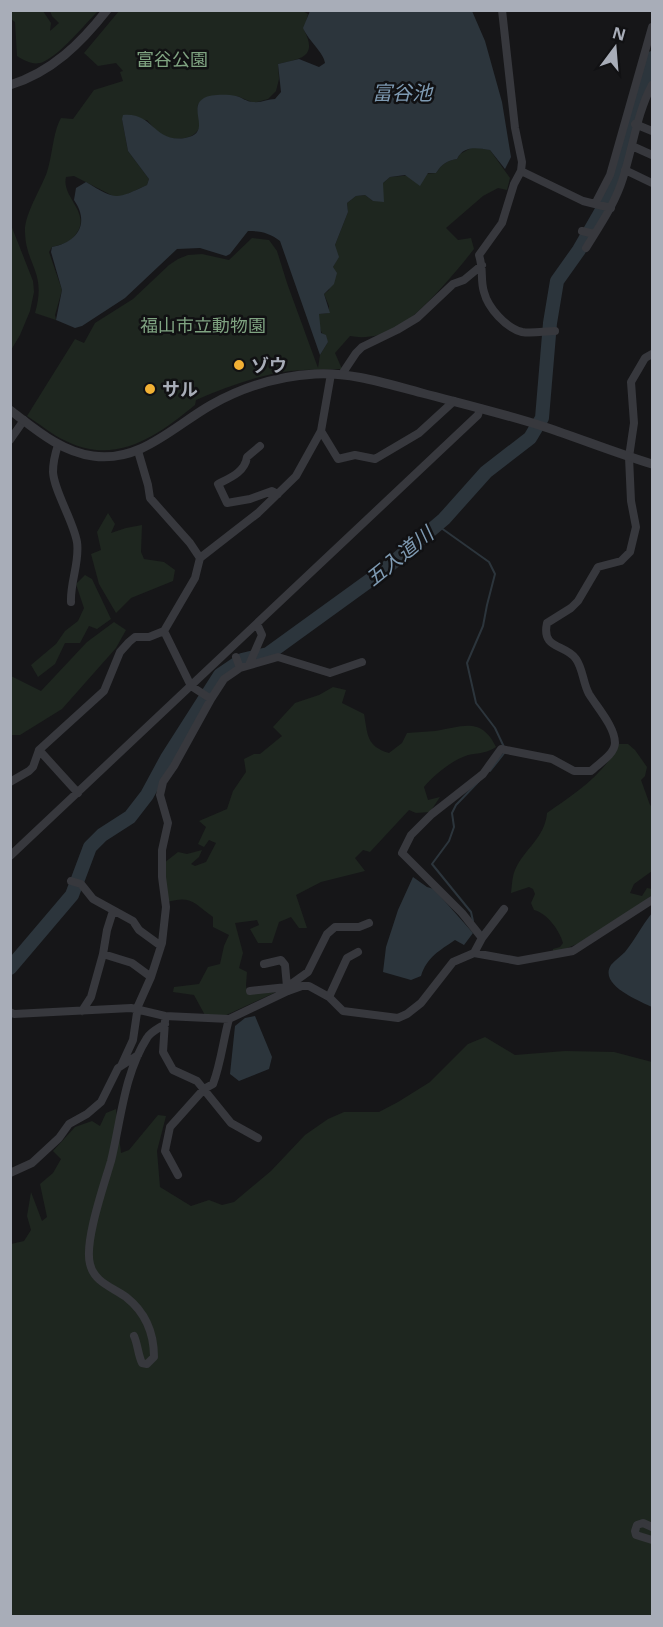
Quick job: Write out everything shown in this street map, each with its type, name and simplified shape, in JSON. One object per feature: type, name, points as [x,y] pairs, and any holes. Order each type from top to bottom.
[{"type":"street","points":[[10,85],[41,72],[75,48],[107,10]]},
{"type":"street","points":[[502,10],[515,128],[522,162],[521,171],[514,184],[502,223],[479,255],[484,294],[500,318],[511,327],[522,332],[555,332]]},
{"type":"street","points":[[595,204],[610,175],[652,27]]},
{"type":"street","points":[[586,248],[611,208],[624,175],[652,85]]},
{"type":"street","points":[[625,121],[652,131]]},
{"type":"street","points":[[632,146],[652,155]]},
{"type":"street","points":[[521,171],[584,201],[611,208]]},
{"type":"street","points":[[610,175],[624,175],[652,183]]},
{"type":"street","points":[[582,231],[594,234]]},
{"type":"street","points":[[342,374],[362,347],[417,318],[453,284],[464,280],[482,265]]},
{"type":"street","points":[[483,938],[462,913],[402,853],[411,836],[432,814],[483,774],[501,749],[552,759],[574,771],[591,771],[613,750],[615,742],[607,720],[588,692],[576,659],[569,652],[550,642],[545,632],[547,623],[578,601],[597,567],[621,561],[630,552],[636,527],[631,501],[628,457],[634,423],[631,382],[645,358],[652,354]]},
{"type":"street","points":[[10,782],[29,771],[33,767],[39,750],[104,691],[120,652],[129,642],[135,637],[149,637],[164,631],[195,578],[200,558],[258,513],[296,476],[321,431],[331,374]]},
{"type":"street","points":[[10,410],[58,445],[94,456],[119,455],[138,451],[211,405],[257,384],[285,377],[342,374],[454,401],[546,427],[652,464]]},
{"type":"street","points":[[321,431],[338,459],[355,455],[375,459],[419,433],[454,401]]},
{"type":"street","points":[[10,856],[478,415],[480,408]]},
{"type":"street","points":[[10,440],[24,420]]},
{"type":"street","points":[[58,445],[53,474],[72,521],[78,544],[70,589],[71,602]]},
{"type":"street","points":[[260,446],[247,458],[246,464],[237,474],[218,484],[227,503],[250,500],[272,491],[278,494]]},
{"type":"street","points":[[138,451],[150,498],[190,543],[200,558]]},
{"type":"street","points":[[249,665],[262,635],[257,624]]},
{"type":"street","points":[[164,631],[191,686],[211,699]]},
{"type":"street","points":[[236,657],[240,668]]},
{"type":"street","points":[[122,1064],[133,1040],[137,1010],[161,946],[166,907],[162,877],[162,850],[168,823],[160,795],[163,782],[211,699],[224,680],[240,668],[278,657],[330,673],[362,662]]},
{"type":"street","points":[[39,750],[78,793]]},
{"type":"street","points":[[71,881],[81,884],[93,899],[132,921],[139,930],[161,946]]},
{"type":"street","points":[[250,991],[309,986],[329,997],[344,1011],[398,1018],[421,1003],[453,962],[474,953],[518,961],[573,951],[652,900]]},
{"type":"street","points":[[474,953],[504,909]]},
{"type":"street","points":[[82,1011],[91,997],[103,954],[106,930],[113,911]]},
{"type":"street","points":[[10,1012],[14,1014],[137,1010],[165,1020],[229,1019],[287,989],[308,972],[327,934],[335,927],[359,927],[369,923]]},
{"type":"street","points":[[329,997],[347,958],[358,952]]},
{"type":"street","points":[[103,954],[132,963],[151,977]]},
{"type":"street","points":[[264,964],[281,960],[285,965],[287,989]]},
{"type":"street","points":[[178,1175],[165,1151],[170,1127],[204,1089],[213,1084],[220,1068],[222,1043],[229,1019]]},
{"type":"street","points":[[134,1336],[140,1359],[142,1363],[147,1364],[154,1357],[148,1323],[140,1310],[126,1297],[100,1281],[94,1274],[89,1263],[89,1245],[114,1147],[122,1105],[138,1055],[148,1035],[165,1020]]},
{"type":"street","points":[[165,1020],[163,1052],[173,1070],[197,1081],[231,1123],[258,1138]]},
{"type":"street","points":[[10,1173],[32,1162],[59,1138],[69,1124],[87,1114],[101,1102],[118,1068],[138,1055]]},
{"type":"street","points":[[652,1527],[643,1523],[637,1525],[635,1531],[636,1535],[652,1540]]},
{"type":"green space","name":"富谷公園","points":[[301,10],[308,14],[304,30],[308,39],[308,51],[300,58],[278,64],[279,79],[276,91],[268,99],[254,103],[237,96],[198,104],[199,128],[192,135],[181,138],[170,138],[160,134],[147,120],[122,119],[128,151],[149,179],[147,185],[121,197],[115,197],[74,176],[66,177],[68,191],[79,212],[80,226],[71,239],[52,247],[49,252],[62,290],[55,315],[56,320],[35,313],[39,288],[26,244],[25,225],[47,172],[55,133],[61,118],[73,119],[94,90],[123,81],[120,72],[123,71],[116,63],[98,66],[84,53],[119,11]]},
{"type":"green space","points":[[10,11],[43,11],[51,23],[50,31],[59,23],[50,11],[98,11],[57,53],[43,62],[33,63],[17,56],[15,22],[11,19]]},
{"type":"green space","name":"福山市立動物園","points":[[473,147],[490,150],[510,178],[507,190],[498,188],[483,196],[446,228],[458,240],[471,238],[474,249],[437,292],[405,323],[378,335],[350,336],[335,353],[342,369],[290,371],[266,375],[230,386],[196,400],[195,405],[151,437],[119,449],[84,448],[61,439],[27,416],[75,339],[84,343],[95,323],[133,299],[178,259],[188,255],[202,254],[229,260],[252,238],[269,240],[277,251],[318,368],[320,355],[328,342],[320,329],[319,314],[329,313],[324,294],[329,290],[336,261],[335,245],[348,212],[347,203],[356,196],[365,195],[373,201],[383,194],[383,183],[390,177],[436,173],[445,163],[457,159],[460,154]]},
{"type":"green space","points":[[11,225],[33,281],[34,292],[30,311],[11,350]]},
{"type":"green space","points":[[108,513],[115,524],[111,533],[142,525],[141,552],[144,559],[164,562],[175,570],[173,581],[131,598],[116,613],[99,584],[91,554],[101,550],[97,532]]},
{"type":"green space","points":[[85,575],[92,579],[111,619],[97,629],[89,626],[80,643],[65,643],[55,664],[38,677],[31,665],[78,621],[84,608],[76,584]]},
{"type":"green space","points":[[114,622],[126,630],[116,648],[62,709],[20,735],[11,735],[11,676],[41,691],[87,642]]},
{"type":"green space","points":[[333,687],[346,690],[342,703],[364,714],[369,739],[376,747],[389,753],[402,743],[407,733],[462,726],[477,727],[484,731],[496,747],[486,752],[462,757],[433,778],[424,787],[428,800],[440,797],[430,812],[416,813],[409,810],[370,852],[363,850],[355,858],[365,871],[321,882],[296,895],[307,928],[299,928],[291,917],[279,922],[272,943],[258,943],[250,929],[259,925],[257,920],[235,923],[243,953],[239,968],[247,972],[247,994],[276,992],[220,1018],[206,1017],[194,995],[173,992],[174,987],[199,984],[208,967],[220,964],[229,935],[213,927],[213,917],[196,904],[182,899],[167,902],[164,863],[178,852],[187,854],[202,850],[199,857],[191,864],[195,866],[206,862],[216,843],[209,840],[204,847],[198,844],[206,827],[199,821],[227,809],[233,791],[246,772],[244,759],[260,754],[282,736],[273,727],[295,703],[319,695]]},
{"type":"green space","points":[[619,744],[628,744],[647,767],[645,776],[641,780],[652,807],[652,871],[634,884],[630,893],[642,896],[647,888],[652,889],[652,895],[606,929],[580,943],[553,953],[553,949],[560,947],[563,943],[559,933],[548,919],[534,910],[531,903],[535,894],[533,889],[529,887],[511,893],[514,873],[542,830],[547,813],[597,774]]},
{"type":"green space","points":[[485,1037],[515,1055],[565,1051],[614,1052],[652,1062],[652,1616],[11,1616],[11,1244],[24,1241],[31,1230],[27,1216],[31,1192],[42,1221],[47,1217],[40,1184],[53,1173],[61,1159],[53,1151],[75,1127],[92,1121],[100,1126],[106,1113],[116,1109],[121,1153],[129,1150],[158,1115],[166,1116],[157,1151],[160,1187],[191,1206],[209,1200],[222,1205],[234,1202],[271,1171],[305,1135],[328,1119],[344,1112],[379,1112],[430,1082],[468,1044]]},
{"type":"water","name":"富谷池","points":[[310,11],[472,11],[485,41],[502,102],[511,157],[505,169],[490,150],[471,148],[463,151],[457,159],[445,163],[436,173],[428,173],[420,186],[405,175],[390,177],[383,183],[384,202],[373,201],[365,195],[356,196],[347,203],[348,212],[335,245],[339,257],[333,267],[337,273],[334,284],[324,294],[330,313],[319,314],[321,333],[326,335],[328,342],[320,355],[280,241],[269,234],[257,231],[248,231],[226,256],[200,248],[177,249],[125,298],[82,326],[75,328],[56,320],[62,290],[51,252],[52,247],[69,241],[79,230],[81,216],[74,200],[76,188],[86,182],[116,196],[147,185],[149,179],[128,151],[123,115],[141,118],[166,136],[185,138],[198,131],[199,102],[204,98],[233,95],[256,102],[275,99],[281,92],[278,64],[299,59],[319,67],[325,63],[303,28]]},
{"type":"water","points":[[413,877],[434,889],[473,933],[464,945],[455,940],[439,951],[430,959],[421,976],[411,980],[383,972],[386,947],[398,910]]},
{"type":"water","points":[[652,913],[652,1007],[622,991],[610,979],[609,972],[611,965],[625,952]]},
{"type":"water","points":[[255,1016],[272,1057],[269,1069],[239,1081],[230,1074],[235,1026],[245,1018]]},
{"type":"waterway","name":"五入道川","points":[[10,968],[72,895],[90,847],[102,835],[130,817],[147,795],[167,758],[220,675],[242,660],[268,654],[384,570],[444,519],[486,472],[530,438],[542,418],[550,323],[557,281],[579,250],[610,196],[652,58]]},
{"type":"waterway","points":[[437,525],[489,562],[495,574],[483,626],[467,663],[476,703],[495,728],[504,747]]},
{"type":"waterway","points":[[490,771],[505,752]]},
{"type":"waterway","points":[[473,921],[471,912],[432,864],[449,841],[454,827],[452,813],[456,805],[479,781]]},
{"type":"place","name":"ゾウ","points":[[239,365]]},
{"type":"place","name":"サル","points":[[150,389]]}]
